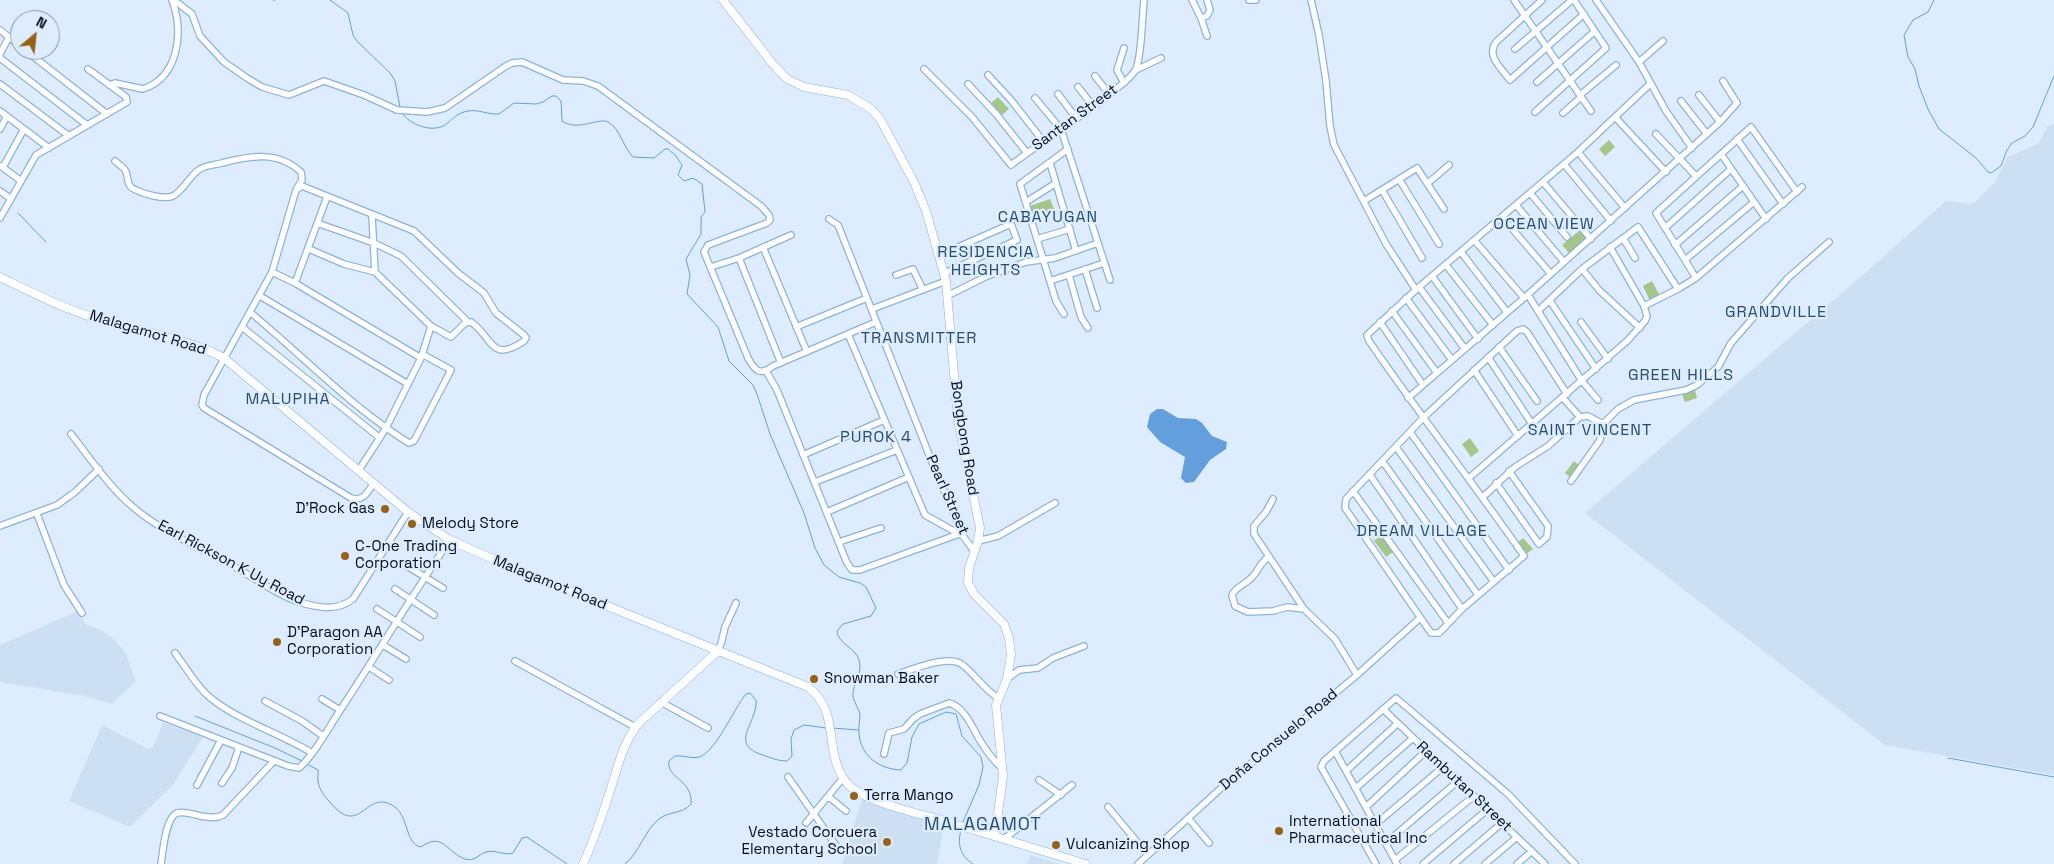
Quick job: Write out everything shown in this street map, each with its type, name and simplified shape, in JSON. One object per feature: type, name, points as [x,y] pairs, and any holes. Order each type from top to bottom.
[{"type":"street","points":[[109,85],[115,83],[142,89],[161,79],[170,64],[178,43],[178,26],[173,0]]},
{"type":"street","points":[[173,0],[192,14],[200,36],[224,62],[262,87],[284,95],[293,94],[324,81],[364,95],[397,110],[416,112],[436,111],[445,108],[516,61],[563,80],[591,82],[695,156],[761,206],[769,215],[770,220],[767,223],[708,245],[704,252],[752,364],[758,371],[766,371],[876,322]]},
{"type":"street","name":"Bongbong Road","points":[[723,0],[772,63],[787,79],[804,87],[840,93],[856,98],[871,109],[880,119],[914,182],[940,255],[948,295],[956,400],[964,456],[980,528],[978,541],[969,568],[968,583],[974,594],[998,616],[1007,630],[1010,656],[1007,678],[998,698],[996,714],[1003,785],[995,836]]},
{"type":"street","points":[[1136,70],[1144,0]]},
{"type":"street","points":[[1192,0],[1207,36]]},
{"type":"street","points":[[1201,18],[1207,16],[1210,10],[1207,0]]},
{"type":"street","points":[[1249,0],[1256,0]]},
{"type":"street","points":[[1311,0],[1326,81],[1332,135],[1338,153],[1386,244],[1417,289],[1466,349]]},
{"type":"street","points":[[1514,0],[1591,112]]},
{"type":"street","points":[[1542,0],[1496,42],[1492,49],[1493,57],[1510,80],[1584,14]]},
{"type":"street","points":[[1515,50],[1573,0],[1606,48],[1535,112]]},
{"type":"street","points":[[1596,0],[1639,62],[1666,111],[1692,148]]},
{"type":"street","points":[[0,30],[9,37],[0,56],[87,125]]},
{"type":"street","points":[[1537,82],[1596,31]]},
{"type":"street","points":[[1639,62],[1663,41]]},
{"type":"street","points":[[1124,48],[1117,70],[1124,83]]},
{"type":"street","points":[[1136,70],[1161,58]]},
{"type":"street","points":[[38,60],[107,114]]},
{"type":"street","points":[[1563,113],[1616,65]]},
{"type":"street","points":[[0,217],[36,155],[127,103],[128,99],[88,69]]},
{"type":"street","name":"Santan Street","points":[[924,69],[972,117],[1011,165],[1124,83],[1136,70]]},
{"type":"street","points":[[988,75],[1015,105],[1043,141]]},
{"type":"street","points":[[1095,76],[1109,94]]},
{"type":"street","points":[[1408,398],[1626,208],[1720,122],[1735,106],[1737,101],[1723,81]]},
{"type":"street","points":[[0,84],[69,136]]},
{"type":"street","points":[[968,84],[997,115],[1027,153]]},
{"type":"street","points":[[1580,417],[1525,330],[1517,331],[1424,417],[1345,502],[1345,508],[1420,618],[1434,634],[1439,632],[1462,609],[1524,556],[1483,497],[1424,417],[1408,398],[1367,338],[1368,333],[1406,298],[1578,152],[1650,84]]},
{"type":"street","points":[[1078,87],[1093,106]]},
{"type":"street","points":[[1058,94],[1076,118]]},
{"type":"street","points":[[1699,96],[1720,122]]},
{"type":"street","points":[[1035,98],[1061,129],[1110,280]]},
{"type":"street","points":[[1681,101],[1707,134]]},
{"type":"street","points":[[0,111],[49,148]]},
{"type":"street","points":[[0,130],[8,116]]},
{"type":"street","points":[[1615,117],[1666,172]]},
{"type":"street","points":[[1696,278],[1656,213],[1751,127],[1797,192]]},
{"type":"street","points":[[21,181],[1,166],[24,129]]},
{"type":"street","points":[[1656,134],[1696,176]]},
{"type":"street","points":[[1737,139],[1783,204]]},
{"type":"street","points":[[1064,314],[1056,301],[1020,184],[1068,149]]},
{"type":"street","points":[[1578,152],[1626,208]]},
{"type":"street","points":[[1721,154],[1766,218]]},
{"type":"street","points":[[115,161],[126,171],[127,182],[131,187],[138,191],[161,197],[172,197],[192,175],[204,167],[262,155],[280,159],[301,172],[302,180],[297,188],[272,272],[204,395],[202,404],[204,408],[352,498],[362,499],[374,483]]},
{"type":"street","points":[[1050,163],[1076,251]]},
{"type":"street","points":[[1564,164],[1611,220]]},
{"type":"street","points":[[1428,183],[1449,165]]},
{"type":"street","points":[[1364,201],[1417,168],[1444,208]]},
{"type":"street","points":[[1665,228],[1731,169]]},
{"type":"street","points":[[1399,179],[1439,244]]},
{"type":"street","points":[[1543,182],[1590,239]]},
{"type":"street","points":[[1026,202],[1056,183]]},
{"type":"street","points":[[297,188],[305,186],[372,216],[407,227],[418,234],[458,273],[484,293],[496,313],[524,335],[525,339],[503,350],[491,346],[474,324],[468,322],[408,262],[374,243],[317,223]]},
{"type":"street","points":[[1675,245],[1743,186]]},
{"type":"street","points":[[1644,306],[1678,290],[1696,278],[1802,187]]},
{"type":"street","points":[[0,190],[11,199]]},
{"type":"street","points":[[1382,190],[1422,258]]},
{"type":"street","points":[[1530,194],[1567,237]]},
{"type":"street","points":[[296,283],[327,197]]},
{"type":"street","points":[[1685,260],[1754,202]]},
{"type":"street","points":[[1516,205],[1564,262]]},
{"type":"street","points":[[372,216],[375,272]]},
{"type":"street","points":[[1502,217],[1551,274]]},
{"type":"street","name":"Pearl Street","points":[[829,219],[838,226],[961,535],[974,551]]},
{"type":"street","points":[[872,309],[923,290],[1017,240],[1011,224],[940,255]]},
{"type":"street","points":[[1538,312],[1582,269],[1638,227],[1678,290]]},
{"type":"street","points":[[1037,239],[1070,229]]},
{"type":"street","points":[[711,267],[739,258],[791,235]]},
{"type":"street","points":[[1623,238],[1635,258]]},
{"type":"street","points":[[1474,241],[1526,296],[1582,381],[1598,400]]},
{"type":"street","points":[[1571,481],[1600,440],[1603,424],[1628,402],[1686,390],[1697,385],[1718,367],[1737,335],[1788,278],[1828,242]]},
{"type":"street","points":[[948,295],[997,272],[1026,262],[1043,260],[1076,251],[1098,243]]},
{"type":"street","points":[[763,247],[807,352]]},
{"type":"street","points":[[1469,478],[1608,359],[1640,328],[1647,316],[1644,306],[1610,247]]},
{"type":"street","points":[[309,250],[344,264],[375,272],[431,326],[450,337],[468,322]]},
{"type":"street","points":[[1461,252],[1507,312]]},
{"type":"street","points":[[739,258],[781,363]]},
{"type":"street","points":[[1050,281],[1104,263]]},
{"type":"street","points":[[1446,265],[1493,325]]},
{"type":"street","points":[[896,275],[914,269],[923,290]]},
{"type":"street","points":[[1085,269],[1097,308]]},
{"type":"street","points":[[1582,269],[1599,290],[1640,328]]},
{"type":"street","points":[[251,313],[285,341],[318,373],[386,428],[409,443],[413,443],[451,371],[450,368],[422,356],[296,283],[272,272]]},
{"type":"street","points":[[1069,275],[1081,317],[1088,328]]},
{"type":"street","points":[[1432,276],[1478,338]]},
{"type":"street","name":"Malagamot Road","points":[[0,277],[68,309],[185,343],[210,351],[224,358],[408,512],[450,540],[717,652],[808,687],[822,701],[829,718],[835,758],[843,778]]},
{"type":"street","points":[[260,296],[408,384]]},
{"type":"street","points":[[796,327],[867,298]]},
{"type":"street","points":[[1406,298],[1452,360]]},
{"type":"street","points":[[1550,301],[1596,369]]},
{"type":"street","points":[[1392,311],[1437,373]]},
{"type":"street","points":[[1380,322],[1423,385]]},
{"type":"street","points":[[1581,322],[1608,359]]},
{"type":"street","points":[[359,470],[386,428],[422,356],[431,326]]},
{"type":"street","points":[[242,327],[380,438]]},
{"type":"street","points":[[848,334],[925,516],[961,535]]},
{"type":"street","points":[[1500,347],[1537,400]]},
{"type":"street","points":[[1488,357],[1532,424]]},
{"type":"street","points":[[1474,370],[1518,436]]},
{"type":"street","points":[[766,371],[777,390],[848,566],[855,571],[961,535]]},
{"type":"street","points":[[1483,497],[1509,471],[1548,446],[1580,417],[1588,416],[1603,424]]},
{"type":"street","points":[[803,454],[884,420]]},
{"type":"street","points":[[1410,432],[1509,570]]},
{"type":"street","name":"Earl Rickson K Uy Road","points":[[71,434],[99,470],[133,508],[154,522],[293,600],[322,607],[340,607],[353,599],[408,512]]},
{"type":"street","points":[[1396,448],[1494,582]]},
{"type":"street","points":[[815,482],[897,450]]},
{"type":"street","points":[[1383,462],[1478,595]]},
{"type":"street","points":[[0,526],[37,514],[65,500],[99,470]]},
{"type":"street","points":[[1496,483],[1539,544],[1548,534],[1548,526],[1509,471]]},
{"type":"street","points":[[1370,474],[1462,609]]},
{"type":"street","points":[[826,512],[908,477]]},
{"type":"street","points":[[1353,492],[1448,623]]},
{"type":"street","points":[[1273,499],[1253,530],[1304,609],[1335,639],[1357,675]]},
{"type":"street","points":[[978,541],[998,536],[1055,504]]},
{"type":"street","points":[[37,514],[64,585],[82,613]]},
{"type":"street","points":[[838,542],[881,528]]},
{"type":"street","points":[[160,716],[274,761],[299,768],[312,753],[369,667],[409,599],[450,540]]},
{"type":"street","points":[[1269,557],[1262,562],[1253,576],[1234,590],[1232,596],[1234,606],[1248,612],[1273,611],[1287,607],[1304,609]]},
{"type":"street","points":[[402,564],[443,588]]},
{"type":"street","points":[[394,589],[434,615]]},
{"type":"street","points":[[583,864],[596,834],[626,745],[635,727],[717,652],[725,627],[736,603]]},
{"type":"street","points":[[377,610],[420,637]]},
{"type":"street","name":"Doña Consuelo Road","points":[[1138,864],[1188,818],[1357,675],[1420,618]]},
{"type":"street","points":[[382,644],[406,660]]},
{"type":"street","points":[[1007,678],[1019,670],[1038,668],[1054,658],[1084,646]]},
{"type":"street","points":[[175,653],[201,689],[213,699],[250,721],[285,737],[312,753]]},
{"type":"street","points":[[898,674],[947,660],[958,661],[982,686],[998,698]]},
{"type":"street","points":[[515,661],[635,727]]},
{"type":"street","points":[[369,667],[389,680]]},
{"type":"street","points":[[1376,864],[1322,769],[1324,761],[1396,698],[1508,794],[1575,864]]},
{"type":"street","points":[[322,699],[340,710]]},
{"type":"street","points":[[265,701],[302,721],[323,736]]},
{"type":"street","points":[[661,702],[708,728]]},
{"type":"street","points":[[884,754],[889,733],[904,729],[920,714],[949,703],[960,709],[965,715],[989,754],[1003,770]]},
{"type":"street","name":"Rambutan Street","points":[[1383,709],[1545,864]]},
{"type":"street","points":[[1346,771],[1397,724]]},
{"type":"street","points":[[1356,788],[1413,738]]},
{"type":"street","points":[[197,785],[221,740]]},
{"type":"street","points":[[222,783],[232,768],[240,747]]},
{"type":"street","points":[[1335,751],[1396,862],[1474,796]]},
{"type":"street","points":[[1366,807],[1426,751]]},
{"type":"street","points":[[161,864],[167,828],[172,817],[185,812],[213,818],[223,816],[274,761]]},
{"type":"street","points":[[1376,824],[1443,767]]},
{"type":"street","points":[[788,777],[837,847]]},
{"type":"street","points":[[806,822],[829,797],[843,778],[851,787],[865,795],[1086,864]]},
{"type":"street","points":[[1039,780],[1060,795]]},
{"type":"street","points":[[1386,843],[1458,781]]},
{"type":"street","points":[[1004,839],[1072,785]]},
{"type":"street","points":[[829,797],[846,811]]},
{"type":"street","points":[[1108,807],[1148,855]]},
{"type":"street","points":[[1423,864],[1488,809]]},
{"type":"street","points":[[1188,818],[1209,843]]},
{"type":"street","points":[[1454,864],[1502,823]]},
{"type":"street","points":[[1485,864],[1517,837]]},
{"type":"street","points":[[1517,864],[1532,851]]},
{"type":"shaded area","points":[[2054,123],[2054,775],[1885,745],[1585,513],[1864,274],[1946,201],[1973,204],[1995,182],[2008,157],[2039,143],[2047,127]]},
{"type":"shaded area","points":[[78,611],[85,624],[101,630],[115,640],[126,654],[136,681],[112,704],[84,696],[0,682],[0,645]]},
{"type":"shaded area","points":[[163,723],[203,737],[173,785],[130,827],[69,801],[102,725],[149,749],[153,747]]},
{"type":"shaded area","name":"Vestado Corcuera Elementary School","points":[[862,799],[932,820],[943,830],[937,864],[842,864]]},
{"type":"shaded area","points":[[1030,855],[1060,864],[1027,864]]},
{"type":"green space","points":[[998,97],[1009,109],[1002,115],[991,103]]},
{"type":"green space","points":[[1609,140],[1615,147],[1605,156],[1599,149]]},
{"type":"green space","points":[[1050,199],[1054,209],[1034,216],[1030,206]]},
{"type":"green space","points":[[1580,230],[1587,239],[1570,254],[1562,245]]},
{"type":"green space","points":[[1652,281],[1660,296],[1650,301],[1643,286]]},
{"type":"green space","points":[[1771,302],[1782,313],[1776,318],[1765,308]]},
{"type":"green space","points":[[1695,390],[1697,398],[1685,402],[1682,395]]},
{"type":"green space","points":[[1470,438],[1479,451],[1471,457],[1462,444]]},
{"type":"green space","points":[[1574,461],[1580,466],[1570,477],[1565,473]]},
{"type":"green space","points":[[1382,535],[1393,552],[1386,557],[1374,541]]},
{"type":"green space","points":[[1523,538],[1533,549],[1526,554],[1517,543]]},
{"type":"water","points":[[1157,409],[1163,409],[1178,418],[1196,419],[1202,423],[1212,436],[1227,442],[1226,449],[1210,460],[1194,482],[1186,483],[1181,478],[1185,457],[1160,442],[1147,427],[1150,414]]},
{"type":"waterway","points":[[330,0],[348,13],[353,35],[357,41],[391,74],[395,81],[400,107]]},
{"type":"waterway","points":[[1934,0],[1928,12],[1913,20],[1904,35],[1908,57],[1915,69],[1928,109],[1939,129],[1976,158],[1988,172],[1991,173],[2001,166],[2012,143],[2025,136],[2033,127],[2054,76]]},
{"type":"waterway","points":[[402,113],[416,124],[434,128],[445,125],[455,116],[464,112],[476,111],[499,114],[514,103],[536,104],[556,96],[561,101],[562,121],[575,125],[599,121],[608,122],[619,133],[633,157],[654,158],[665,149],[668,149],[682,165],[678,175],[684,181],[693,178],[702,184],[705,212],[701,217],[701,234],[686,259],[690,275],[687,294],[718,327],[729,361],[753,385],[770,434],[804,513],[815,548],[824,565],[839,577],[860,583],[866,587],[876,608],[871,616],[843,624],[837,631],[840,639],[854,652],[859,660],[860,669],[853,696],[860,715],[860,742],[872,760],[885,767],[901,770],[907,763],[912,737],[919,724],[946,712],[956,714],[962,736],[981,757],[983,767],[979,785],[962,824]]},
{"type":"waterway","points":[[18,213],[46,242]]},
{"type":"waterway","points":[[625,864],[635,854],[649,829],[659,819],[684,809],[691,804],[691,796],[688,789],[671,772],[669,761],[675,756],[699,757],[712,747],[746,694],[750,693],[756,700],[753,716],[747,731],[747,744],[751,749],[760,754],[776,760],[787,761],[792,756],[791,739],[794,730],[804,725],[826,728]]},
{"type":"waterway","points":[[195,716],[275,748],[302,761]]},
{"type":"waterway","points":[[832,728],[858,730]]},
{"type":"waterway","points":[[1948,758],[2054,777]]},
{"type":"waterway","points":[[307,764],[318,770],[321,790],[340,812],[349,816],[356,815],[369,806],[385,802],[395,807],[403,817],[412,841],[421,847],[435,841],[440,842],[459,856],[471,860],[489,851],[506,854],[513,853],[522,838],[527,837],[567,864]]},
{"type":"waterway","points":[[961,830],[959,840],[962,853],[973,864]]},
{"type":"place","name":"D'Rock Gas","points":[[385,509]]},
{"type":"place","name":"Melody Store","points":[[412,524]]},
{"type":"place","name":"C-One Trading Corporation","points":[[345,556]]},
{"type":"place","name":"D'Paragon AA Corporation","points":[[277,642]]},
{"type":"place","name":"Snowman Baker","points":[[814,679]]},
{"type":"place","name":"Terra Mango","points":[[854,796]]},
{"type":"place","name":"International Pharmaceutical Inc","points":[[1279,831]]},
{"type":"place","name":"Vestado Corcuera Elementary School","points":[[887,842]]},
{"type":"place","name":"Vulcanizing Shop","points":[[1056,845]]},
{"type":"district","name":"CABAYUGAN","points":[[1048,218]]},
{"type":"district","name":"OCEAN VIEW","points":[[1544,225]]},
{"type":"district","name":"RESIDENCIA HEIGHTS","points":[[986,262]]},
{"type":"district","name":"GRANDVILLE","points":[[1776,313]]},
{"type":"district","name":"TRANSMITTER","points":[[919,339]]},
{"type":"district","name":"GREEN HILLS","points":[[1681,376]]},
{"type":"district","name":"MALUPIHA","points":[[288,400]]},
{"type":"district","name":"SAINT VINCENT","points":[[1590,431]]},
{"type":"district","name":"PUROK 4","points":[[876,438]]},
{"type":"district","name":"DREAM VILLAGE","points":[[1422,532]]},
{"type":"district","name":"MALAGAMOT","points":[[983,825]]}]
